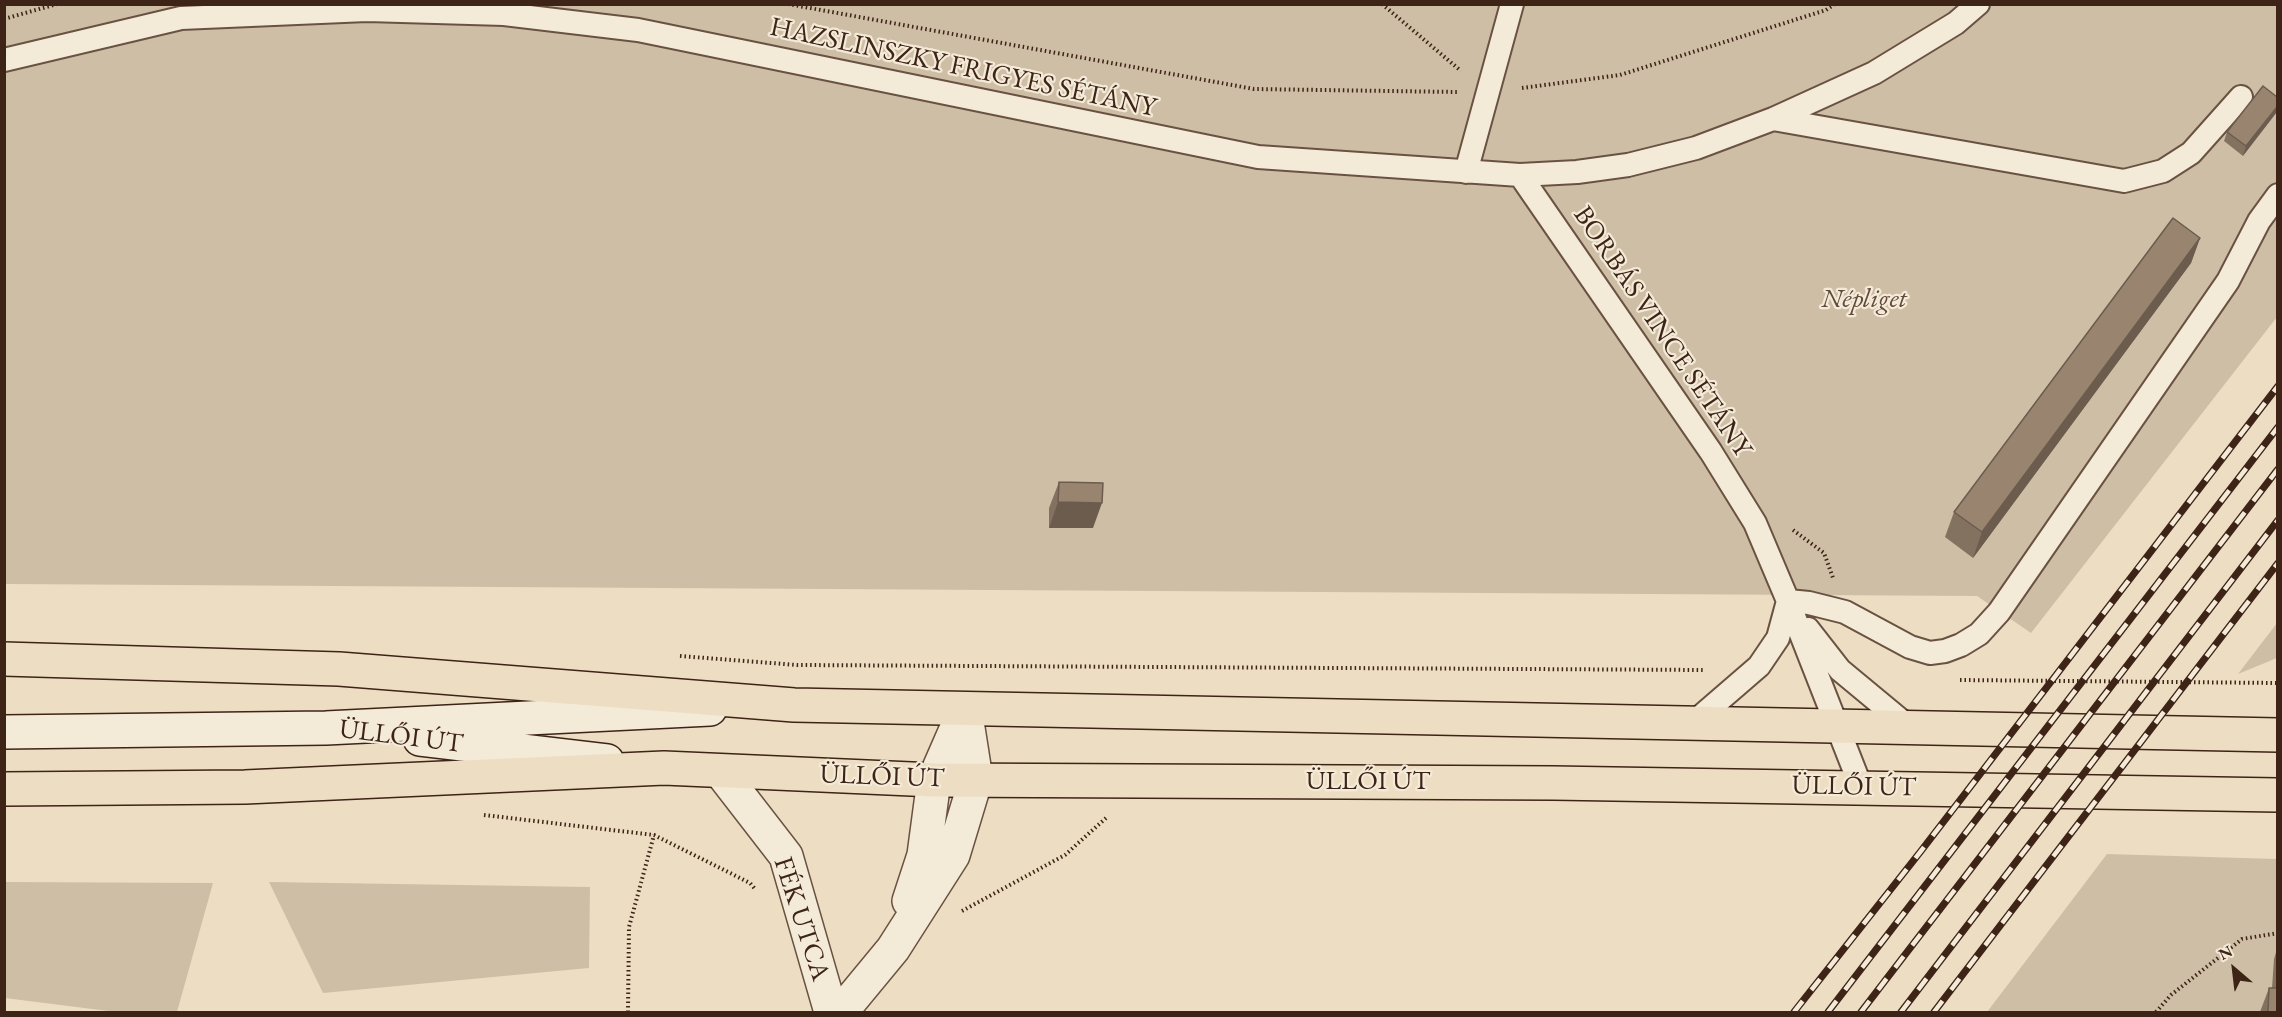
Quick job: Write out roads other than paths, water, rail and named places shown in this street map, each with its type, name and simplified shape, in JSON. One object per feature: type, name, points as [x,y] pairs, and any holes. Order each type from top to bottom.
[{"type":"main road","points":[[4,659],[339,669],[794,705]]},
{"type":"main road","name":"ÜLLŐI ÚT","points":[[326,728],[794,705],[2277,735]]},
{"type":"main road","name":"FÉK UTCA","points":[[841,1012],[893,949],[953,855],[976,779],[965,709]]},
{"type":"main road","name":"FÉK UTCA","points":[[893,949],[924,855],[934,780],[965,709]]},
{"type":"main road","name":"ÜLLŐI ÚT","points":[[326,728],[664,768],[934,780],[1861,787],[2277,795]]},
{"type":"main road","points":[[4,732],[326,728]]},
{"type":"main road","points":[[4,789],[245,787],[664,768]]},
{"type":"main road","name":"FÉK UTCA","points":[[721,772],[786,856],[831,1012]]},
{"type":"lane","points":[[1466,172],[1486,92],[1512,4]]},
{"type":"lane","name":"HAZSLINSZKY FRIGYES SÉTÁNY","points":[[4,60],[181,18],[367,10],[505,9],[638,30],[1258,157],[1520,175],[1577,172],[1628,165],[1696,148],[1773,119],[1874,73],[1956,23],[1978,4]]},
{"type":"lane","points":[[1773,119],[2124,181],[2163,171],[2191,153],[2241,96]]},
{"type":"lane","name":"BORBÁS VINCE SÉTÁNY","points":[[1520,175],[1711,452],[1755,523],[1788,601]]},
{"type":"lane","points":[[1788,601],[1809,603],[1845,612],[1910,647],[1930,654],[1961,645],[1979,634],[1999,612],[2228,281],[2259,221],[2277,195]]},
{"type":"lane","points":[[1693,723],[1758,666],[1778,638],[1788,601]]},
{"type":"lane","points":[[1788,601],[1861,787]]},
{"type":"lane","points":[[1788,601],[1821,649],[1840,670],[1910,728]]},
{"type":"railway","points":[[1794,1012],[1921,851],[2278,386]]},
{"type":"railway","points":[[1828,1012],[2278,427]]},
{"type":"railway","points":[[1861,1012],[2278,469]]},
{"type":"railway","points":[[1901,1012],[2278,520]]},
{"type":"railway","points":[[1934,1012],[2278,563]]},
{"type":"park label","name":"Népliget","points":[[1864,300]]}]
